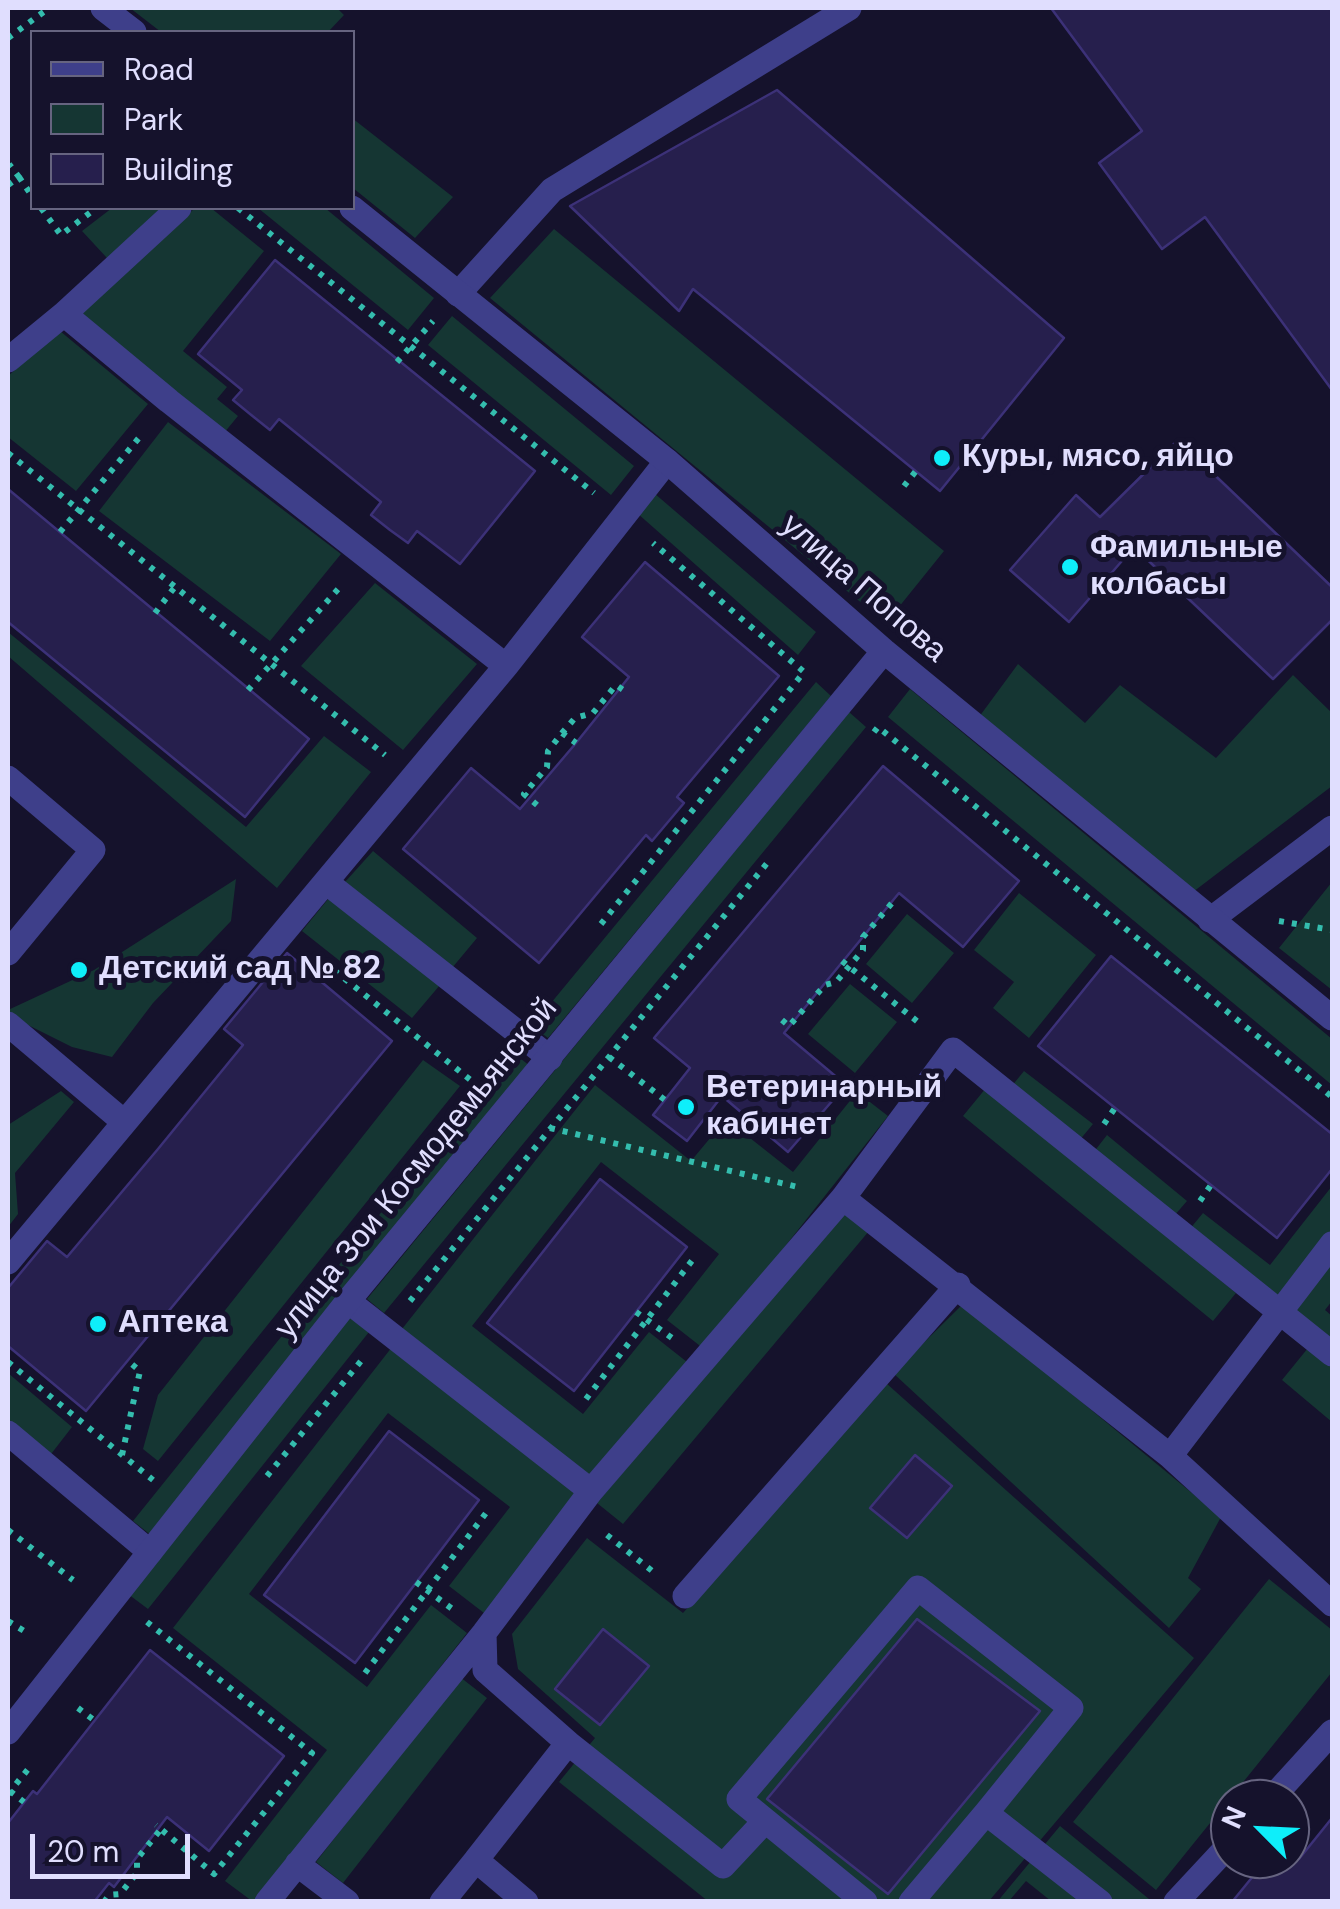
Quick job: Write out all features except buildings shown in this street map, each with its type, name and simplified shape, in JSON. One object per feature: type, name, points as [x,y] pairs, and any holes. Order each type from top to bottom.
[{"type":"street","points":[[102,8],[131,30]]},
{"type":"street","points":[[458,294],[552,190],[849,8]]},
{"type":"street","points":[[8,360],[177,210]]},
{"type":"street","name":"улица Попова","points":[[354,210],[667,462],[884,652],[1332,1018]]},
{"type":"street","points":[[64,314],[506,666]]},
{"type":"street","points":[[8,1262],[506,666],[667,462]]},
{"type":"street","name":"улица Зои Космодемьянской","points":[[8,1732],[348,1301],[884,652]]},
{"type":"street","points":[[8,778],[93,850],[8,953]]},
{"type":"street","points":[[1210,920],[1332,828]]},
{"type":"street","points":[[326,882],[550,1058]]},
{"type":"street","points":[[8,1024],[124,1122]]},
{"type":"street","points":[[267,1902],[584,1501],[844,1198],[954,1050],[1332,1354]]},
{"type":"street","points":[[844,1198],[1170,1456],[1332,1604]]},
{"type":"street","points":[[1170,1456],[1332,1244]]},
{"type":"street","points":[[685,1596],[958,1285]]},
{"type":"street","points":[[348,1301],[584,1501]]},
{"type":"street","points":[[8,1432],[150,1552]]},
{"type":"street","points":[[865,1902],[738,1799],[918,1588],[1070,1708],[911,1902]]},
{"type":"street","points":[[484,1632],[485,1670],[568,1743],[723,1866],[765,1821]]},
{"type":"street","points":[[1289,1779],[1332,1732]]},
{"type":"street","points":[[442,1902],[568,1743]]},
{"type":"street","points":[[986,1813],[1100,1902]]},
{"type":"street","points":[[476,1860],[526,1902]]},
{"type":"street","points":[[296,1864],[346,1902]]},
{"type":"street","points":[[1176,1902],[1210,1865]]},
{"type":"path","points":[[8,38],[49,8]]},
{"type":"path","points":[[10,164],[30,193]]},
{"type":"path","points":[[8,185],[19,177]]},
{"type":"path","points":[[42,210],[61,235],[93,210]]},
{"type":"path","points":[[241,210],[624,518],[804,672],[599,926]]},
{"type":"path","points":[[397,362],[458,294]]},
{"type":"path","points":[[60,532],[169,400]]},
{"type":"path","points":[[8,453],[414,777]]},
{"type":"path","points":[[904,486],[916,471]]},
{"type":"path","points":[[248,690],[367,556]]},
{"type":"path","points":[[155,613],[174,588]]},
{"type":"path","points":[[537,804],[524,794],[546,767],[548,751],[562,732],[575,718],[593,713],[616,685],[629,694]]},
{"type":"path","points":[[866,742],[878,727],[1332,1098]]},
{"type":"path","points":[[562,732],[576,743]]},
{"type":"path","points":[[260,1484],[768,862]]},
{"type":"path","points":[[782,1020],[790,1026],[825,985],[836,982],[846,964],[864,950],[863,937],[892,904],[886,899]]},
{"type":"path","points":[[1269,919],[1332,930]]},
{"type":"path","points":[[284,930],[473,1082],[514,1031]]},
{"type":"path","points":[[846,964],[954,1050]]},
{"type":"path","points":[[609,1057],[665,1100]]},
{"type":"path","points":[[550,1128],[844,1198]]},
{"type":"path","points":[[586,1399],[694,1258]]},
{"type":"path","points":[[122,1455],[140,1371],[128,1361]]},
{"type":"path","points":[[8,1362],[153,1480]]},
{"type":"path","points":[[62,1593],[166,1465]]},
{"type":"path","points":[[584,1501],[685,1596]]},
{"type":"path","points":[[365,1672],[489,1510]]},
{"type":"path","points":[[8,1530],[73,1580]]},
{"type":"path","points":[[18,1648],[40,1620]]},
{"type":"path","points":[[8,1622],[29,1634]]},
{"type":"path","points":[[104,1902],[109,1895],[120,1894],[138,1873],[137,1859],[158,1827],[214,1874],[312,1753],[147,1622],[136,1636]]},
{"type":"path","points":[[66,1722],[89,1694]]},
{"type":"path","points":[[78,1708],[95,1721]]},
{"type":"path","points":[[24,1802],[9,1793],[32,1764]]},
{"type":"path","points":[[122,1877],[130,1882]]},
{"type":"green space","points":[[130,8],[337,8],[344,15],[330,30],[158,30]]},
{"type":"green space","points":[[355,120],[453,197],[415,238],[355,190]]},
{"type":"green space","points":[[109,210],[163,210],[107,258],[82,231]]},
{"type":"green space","points":[[193,210],[213,210],[264,251],[183,351],[227,387],[217,399],[238,416],[224,433],[80,315]]},
{"type":"green space","points":[[260,210],[327,210],[434,298],[408,330]]},
{"type":"green space","points":[[554,229],[944,551],[886,623],[490,298]]},
{"type":"green space","points":[[452,316],[634,466],[611,495],[428,345]]},
{"type":"green space","points":[[60,331],[148,404],[76,491],[8,437],[8,376]]},
{"type":"green space","points":[[168,422],[341,554],[270,641],[99,511]]},
{"type":"green space","points":[[654,493],[816,632],[798,655],[637,513]]},
{"type":"green space","points":[[375,583],[477,664],[403,750],[301,666]]},
{"type":"green space","points":[[8,632],[246,827],[324,736],[371,772],[277,888],[8,656]]},
{"type":"green space","points":[[1018,664],[1085,723],[1120,685],[1216,758],[1293,675],[1332,713],[1332,786],[1193,892],[979,717]]},
{"type":"green space","points":[[816,682],[831,696],[548,1038],[532,1026]]},
{"type":"green space","points":[[910,689],[1332,1039],[1332,1085],[888,717]]},
{"type":"green space","points":[[849,712],[866,727],[384,1313],[367,1299]]},
{"type":"green space","points":[[373,851],[477,938],[452,968],[345,882]]},
{"type":"green space","points":[[236,879],[231,921],[153,1003],[112,1057],[72,1047],[8,1015],[8,1010],[94,970]]},
{"type":"green space","points":[[1332,882],[1332,990],[1279,948]]},
{"type":"green space","points":[[1019,893],[1096,955],[1029,1038],[993,1008],[1014,982],[974,950]]},
{"type":"green space","points":[[329,898],[440,985],[412,1018],[302,931]]},
{"type":"green space","points":[[907,914],[954,953],[912,1003],[866,964]]},
{"type":"green space","points":[[850,984],[897,1022],[855,1073],[808,1034]]},
{"type":"green space","points":[[511,1051],[530,1066],[152,1536],[133,1521]]},
{"type":"green space","points":[[423,1060],[460,1086],[158,1461],[143,1449],[158,1395]]},
{"type":"green space","points":[[1024,1071],[1093,1124],[1078,1142],[1011,1087]]},
{"type":"green space","points":[[595,1085],[691,1161],[726,1119],[793,1172],[857,1092],[888,1116],[704,1349],[667,1320],[719,1254],[601,1162],[472,1326],[583,1414],[649,1332],[687,1362],[593,1481],[402,1329]]},
{"type":"green space","points":[[986,1088],[1236,1293],[1213,1321],[963,1116]]},
{"type":"green space","points":[[61,1091],[74,1102],[15,1173],[18,1214],[8,1227],[8,1125]]},
{"type":"green space","points":[[1107,1135],[1187,1201],[1174,1216],[1093,1153]]},
{"type":"green space","points":[[1332,1186],[1332,1230],[1278,1300],[1189,1230],[1203,1213],[1270,1265]]},
{"type":"green space","points":[[845,1210],[869,1231],[623,1524],[597,1503]]},
{"type":"green space","points":[[1332,1259],[1332,1301],[1325,1310],[1332,1316],[1332,1345],[1290,1311]]},
{"type":"green space","points":[[963,1304],[1221,1517],[1188,1578],[1201,1589],[1169,1628],[893,1373]]},
{"type":"green space","points":[[349,1316],[369,1332],[148,1609],[128,1594]]},
{"type":"green space","points":[[392,1347],[578,1492],[484,1613],[449,1586],[510,1507],[388,1413],[249,1594],[367,1687],[431,1605],[467,1633],[257,1901],[252,1901],[225,1881],[327,1750],[173,1628]]},
{"type":"green space","points":[[1308,1348],[1332,1368],[1332,1422],[1282,1380]]},
{"type":"green space","points":[[8,1373],[72,1427],[48,1458],[8,1424]]},
{"type":"green space","points":[[886,1383],[1194,1658],[989,1901],[709,1902],[559,1782],[595,1738],[518,1669],[512,1634],[587,1538],[683,1613]]},
{"type":"green space","points":[[1269,1579],[1332,1630],[1332,1672],[1246,1779],[1210,1779],[1210,1823],[1156,1890],[1073,1822]]},
{"type":"green space","points":[[460,1677],[487,1698],[343,1883],[316,1862]]},
{"type":"green space","points":[[1060,1826],[1148,1902],[1051,1901],[1026,1881],[1009,1901],[997,1902]]},
{"type":"place","name":"Куры, мясо, яйцо","points":[[942,458]]},
{"type":"place","name":"Фамильные колбасы","points":[[1070,567]]},
{"type":"place","name":"Детский сад № 82","points":[[79,970]]},
{"type":"place","name":"Ветеринарный кабинет","points":[[686,1107]]},
{"type":"place","name":"Аптека","points":[[98,1324]]}]
